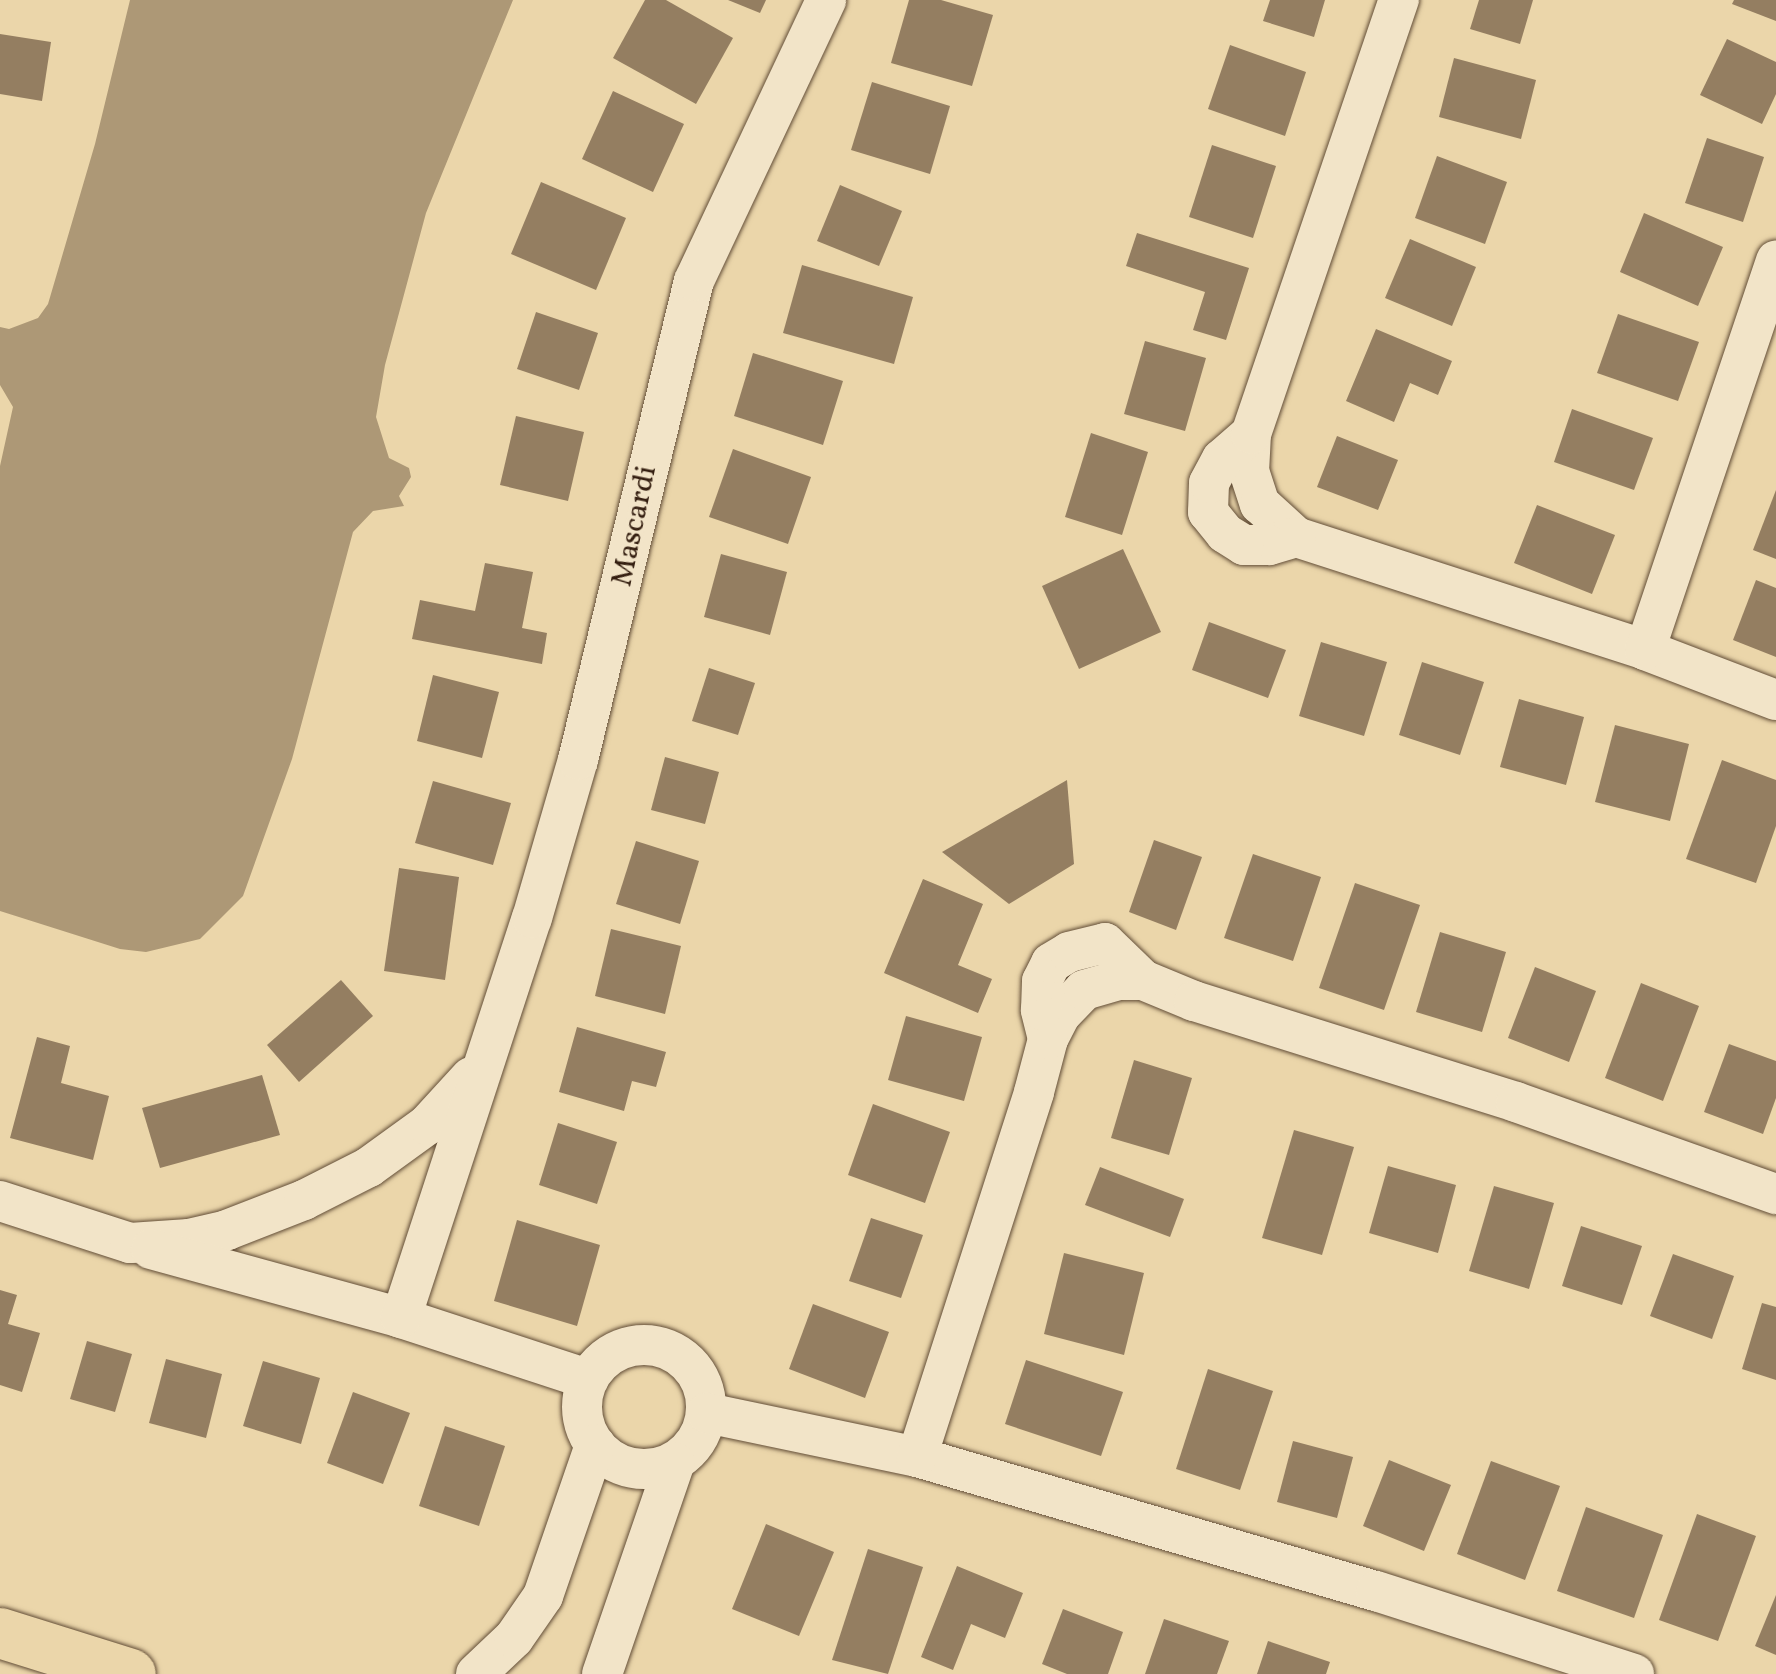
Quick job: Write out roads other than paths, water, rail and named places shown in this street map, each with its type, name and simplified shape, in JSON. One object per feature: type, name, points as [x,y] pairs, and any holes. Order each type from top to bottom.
[{"type":"main road","points":[[0,1633],[131,1674]]},
{"type":"street","name":"Mascardi","points":[[401,1318],[480,1067],[532,918],[578,760],[694,281],[826,0]]},
{"type":"street","points":[[1399,0],[1252,434],[1249,471],[1260,504],[1296,537],[1645,650],[1776,700]]},
{"type":"street","points":[[1645,650],[1776,260]]},
{"type":"street","points":[[918,1457],[1012,1167],[1048,1039],[1041,1010],[1042,981],[1052,962],[1068,952],[1105,943],[1143,980],[1534,1108],[1776,1194]]},
{"type":"street","name":"Mascardi","points":[[0,1201],[130,1243],[189,1239],[227,1230],[304,1200],[369,1167],[427,1125],[480,1067]]},
{"type":"street","points":[[130,1243],[401,1318],[588,1379]]},
{"type":"street","points":[[640,1345],[661,1347],[680,1356],[696,1372],[705,1392],[707,1413],[691,1450],[658,1469],[623,1466],[594,1446],[582,1413],[588,1379],[600,1362],[618,1350],[640,1345]]},
{"type":"street","points":[[707,1413],[918,1457],[1376,1591],[1634,1674]]},
{"type":"street","points":[[476,1674],[514,1638],[542,1596],[594,1446]]},
{"type":"street","points":[[602,1674],[675,1462]]}]
